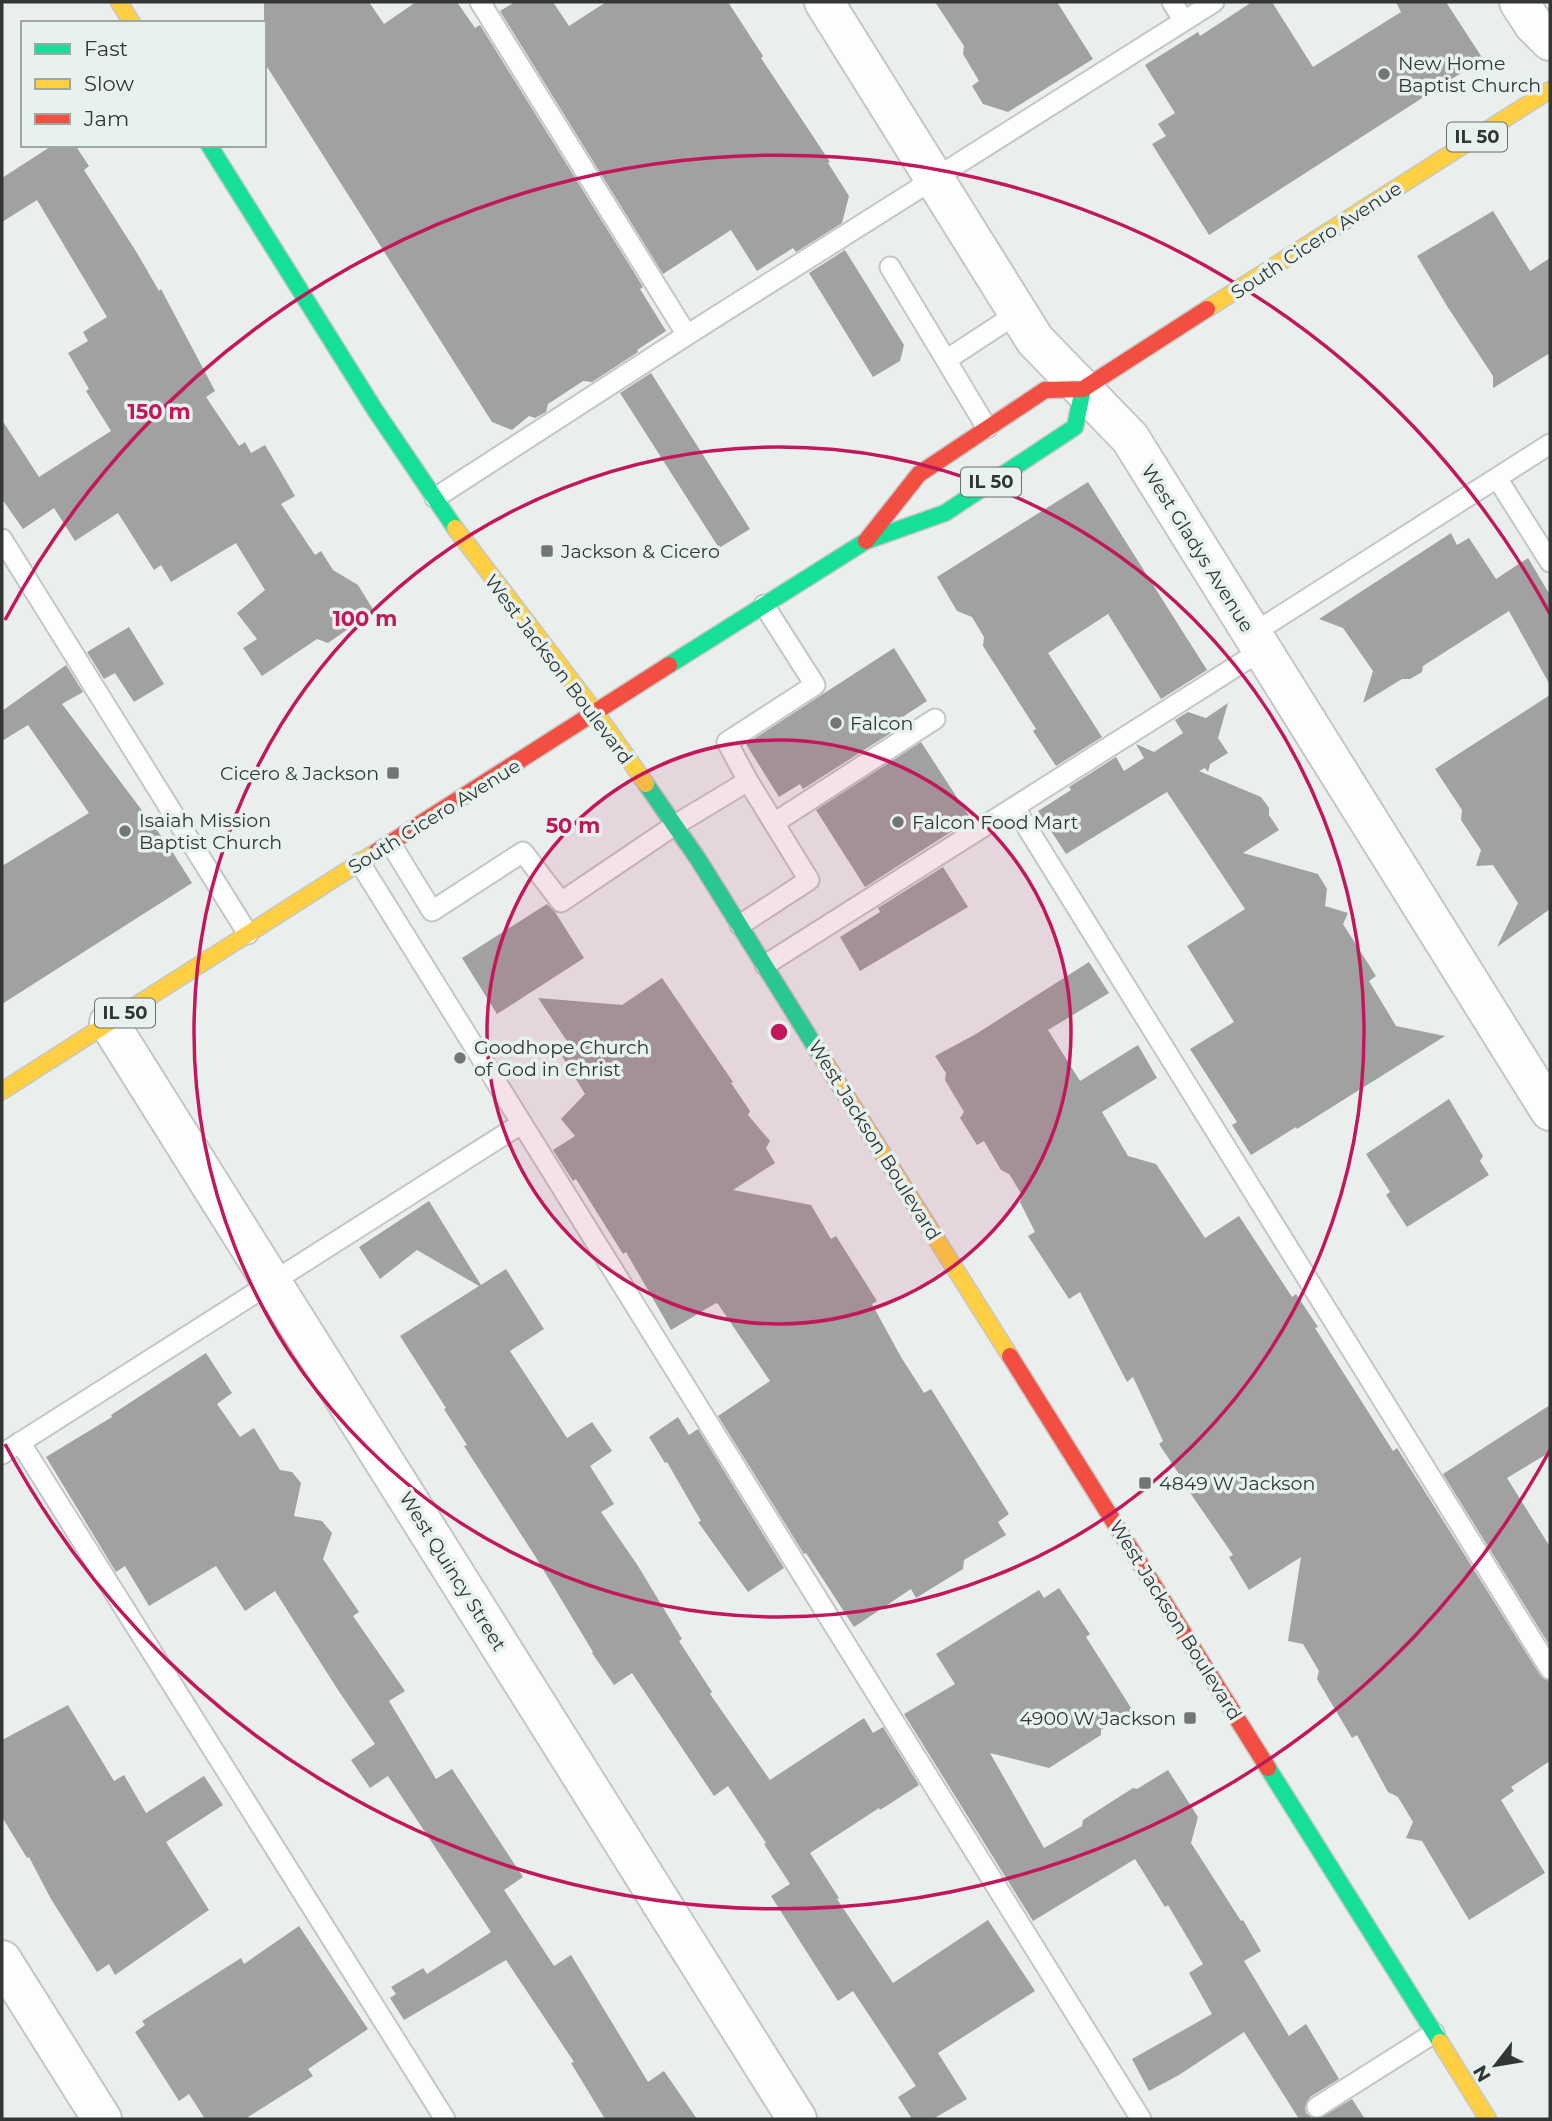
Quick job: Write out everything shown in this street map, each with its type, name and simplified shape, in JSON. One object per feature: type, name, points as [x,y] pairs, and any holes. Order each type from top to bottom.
[{"type":"street","points":[[119,2],[131,21]]},
{"type":"street","name":"West Gladys Avenue","points":[[824,2],[1035,340],[1130,438],[1550,1111]]},
{"type":"street","points":[[1519,2],[1534,25],[1550,41]]},
{"type":"street","name":"South Cicero Avenue","points":[[866,541],[919,474],[987,428],[1045,390],[1083,389],[1550,90]]},
{"type":"street","name":"West Jackson Boulevard","points":[[210,147],[375,410],[466,544],[596,713],[675,825],[740,925],[1488,2119]]},
{"type":"street","name":"South Cicero Avenue","points":[[2,1091],[866,541],[945,513],[1075,427],[1083,389]]},
{"type":"street","name":"West Quincy Street","points":[[109,1023],[797,2119]]},
{"type":"street","points":[[2,1960],[102,2119]]},
{"type":"lane","points":[[480,2],[687,335]]},
{"type":"lane","points":[[1172,2],[1184,21]]},
{"type":"lane","points":[[435,498],[687,335],[1214,2]]},
{"type":"lane","points":[[890,267],[987,428]]},
{"type":"lane","points":[[946,360],[1018,313]]},
{"type":"lane","points":[[765,965],[1014,808],[1550,444]]},
{"type":"lane","points":[[1497,478],[1550,562]]},
{"type":"lane","points":[[2,539],[248,933]]},
{"type":"lane","points":[[740,925],[809,880],[727,742],[815,685],[764,605]]},
{"type":"lane","points":[[774,823],[935,719]]},
{"type":"lane","points":[[391,844],[432,911],[523,852],[561,902],[675,825],[748,781]]},
{"type":"lane","points":[[1014,808],[1550,1669]]},
{"type":"lane","points":[[360,863],[1141,2119]]},
{"type":"lane","points":[[2,1454],[521,1124]]},
{"type":"lane","points":[[20,1442],[445,2119]]},
{"type":"lane","points":[[1317,2107],[1434,2034]]},
{"type":"building","points":[[264,2],[369,2],[384,24],[416,2],[457,2],[475,28],[480,25],[643,287],[640,289],[666,331],[592,382],[583,381],[548,404],[546,412],[535,418],[529,416],[512,430],[492,422],[266,65]]},
{"type":"building","points":[[515,2],[553,2],[569,26],[606,2],[728,2],[849,196],[842,223],[796,252],[793,248],[757,271],[731,230],[663,274],[500,11]]},
{"type":"building","points":[[935,2],[1057,2],[1093,59],[1008,112],[983,104],[972,86],[979,81],[963,54],[964,46]]},
{"type":"building","points":[[1252,2],[1272,2],[1313,67],[1401,12],[1396,2],[1446,2],[1483,59],[1209,235],[1152,144],[1166,136],[1158,124],[1175,113],[1145,65],[1198,32],[1200,36]]},
{"type":"building","points":[[50,147],[76,147],[89,166],[84,170],[159,291],[161,289],[215,391],[206,397],[239,446],[245,442],[251,453],[265,445],[295,496],[281,504],[315,555],[321,551],[333,570],[358,585],[374,611],[328,643],[317,639],[262,676],[243,648],[257,639],[237,613],[265,590],[236,543],[171,582],[161,565],[154,570],[118,513],[75,541],[54,508],[23,529],[2,499],[2,420],[39,477],[111,431],[86,391],[89,389],[68,353],[88,341],[83,332],[107,317],[37,200],[2,222],[2,178]]},
{"type":"building","points":[[1493,211],[1530,271],[1550,258],[1550,353],[1493,388],[1493,376],[1417,256]]},
{"type":"building","points":[[845,250],[904,345],[900,361],[873,377],[809,273]]},
{"type":"building","points":[[651,373],[750,529],[719,548],[620,393]]},
{"type":"building","points":[[1088,482],[1207,670],[1161,699],[1108,614],[1048,653],[1102,737],[1056,766],[1033,731],[1036,729],[983,646],[984,637],[972,617],[957,611],[937,577]]},
{"type":"building","points":[[1451,533],[1457,545],[1469,538],[1496,579],[1528,558],[1550,595],[1550,685],[1509,611],[1423,666],[1422,672],[1410,679],[1402,679],[1363,703],[1373,671],[1343,628],[1319,619]]},
{"type":"building","points":[[129,627],[164,684],[134,702],[115,673],[104,679],[87,652]]},
{"type":"building","name":"Falcon","points":[[894,648],[927,701],[904,716],[908,722],[803,789],[800,784],[779,797],[746,744]]},
{"type":"building","points":[[66,665],[83,692],[62,704],[168,845],[192,883],[2,1004],[2,866],[89,813],[28,725],[2,741],[2,711]]},
{"type":"building","points":[[1550,695],[1550,909],[1497,947],[1518,903],[1493,865],[1476,866],[1481,850],[1461,820],[1462,810],[1435,769]]},
{"type":"building","points":[[1228,703],[1218,738],[1228,753],[1210,764],[1208,772],[1205,768],[1199,771],[1261,797],[1279,830],[1243,853],[1318,874],[1327,889],[1325,906],[1348,913],[1343,924],[1376,976],[1369,981],[1396,1026],[1445,1036],[1251,1155],[1232,1125],[1237,1122],[1190,1049],[1234,1022],[1187,946],[1245,909],[1167,792],[1066,854],[1038,811],[1116,757],[1124,771],[1144,758],[1136,744],[1154,752],[1183,733],[1175,720],[1188,712],[1206,718]]},
{"type":"building","name":"Falcon Food Mart","points":[[921,742],[971,819],[865,887],[816,810]]},
{"type":"building","points":[[943,867],[968,907],[860,971],[840,937],[880,912],[878,908]]},
{"type":"building","points":[[547,904],[584,958],[497,1014],[462,958]]},
{"type":"building","points":[[1089,962],[1109,993],[1048,1030],[1080,1081],[1138,1045],[1157,1078],[1102,1112],[1128,1156],[1156,1164],[1205,1238],[1239,1216],[1292,1297],[1296,1294],[1318,1327],[1315,1328],[1393,1451],[1397,1448],[1540,1675],[1550,1681],[1550,1761],[1511,1787],[1514,1791],[1501,1800],[1545,1873],[1469,1920],[1422,1841],[1406,1838],[1413,1822],[1398,1797],[1388,1792],[1357,1735],[1352,1738],[1317,1679],[1319,1671],[1303,1644],[1288,1641],[1301,1557],[1249,1590],[1229,1557],[1233,1555],[1159,1444],[1163,1441],[1133,1377],[1127,1382],[1080,1292],[1069,1299],[1028,1236],[1035,1232],[1020,1202],[1022,1195],[1009,1174],[1001,1170],[984,1141],[977,1145],[960,1118],[964,1112],[945,1080],[946,1073],[935,1056],[976,1034]]},
{"type":"building","points":[[662,978],[733,1082],[731,1083],[750,1111],[748,1115],[770,1141],[766,1148],[775,1163],[733,1190],[811,1205],[831,1239],[836,1236],[877,1301],[872,1304],[924,1393],[931,1389],[1009,1514],[998,1522],[1006,1535],[964,1560],[963,1569],[916,1598],[911,1589],[854,1627],[806,1553],[804,1554],[718,1416],[770,1381],[718,1304],[671,1330],[626,1252],[623,1254],[576,1179],[573,1181],[553,1150],[575,1136],[561,1119],[585,1094],[559,1051],[569,1044],[538,998],[622,1005]]},
{"type":"building","points":[[1449,1099],[1483,1156],[1480,1161],[1489,1175],[1407,1227],[1386,1195],[1390,1192],[1366,1154]]},
{"type":"building","points":[[429,1201],[481,1285],[506,1269],[544,1329],[510,1351],[567,1438],[592,1422],[612,1451],[590,1466],[614,1504],[601,1512],[638,1566],[682,1639],[679,1641],[712,1692],[710,1694],[770,1780],[864,1718],[873,1733],[883,1727],[919,1785],[810,1853],[893,1983],[988,1920],[1035,1991],[938,2053],[967,2099],[933,2119],[912,2119],[898,2097],[916,2086],[853,1991],[838,2001],[771,1896],[790,1884],[728,1786],[714,1796],[632,1673],[614,1685],[592,1653],[535,1556],[464,1446],[467,1445],[444,1409],[446,1408],[400,1336],[479,1286],[417,1250],[380,1279],[359,1247]]},
{"type":"building","points":[[206,1353],[232,1393],[217,1404],[240,1437],[254,1428],[280,1470],[292,1472],[301,1483],[294,1516],[322,1521],[332,1533],[323,1559],[359,1612],[353,1616],[405,1691],[389,1701],[436,1779],[452,1769],[523,1877],[504,1890],[554,1966],[571,1955],[648,2082],[664,2071],[697,2119],[605,2119],[571,2063],[574,2062],[506,1960],[404,2020],[390,1998],[396,1994],[391,1987],[423,1968],[427,1974],[491,1932],[388,1776],[370,1788],[351,1760],[375,1744],[275,1591],[245,1611],[216,1566],[149,1606],[125,1566],[116,1572],[46,1457],[112,1417],[111,1415]]},
{"type":"building","points":[[1550,1405],[1550,1452],[1507,1478],[1550,1547],[1550,1646],[1443,1474]]},
{"type":"building","points":[[678,1417],[689,1435],[698,1429],[784,1568],[748,1592],[698,1522],[701,1521],[667,1462],[665,1463],[649,1437]]},
{"type":"building","points":[[1059,1588],[1090,1634],[1086,1637],[1133,1711],[1101,1730],[1101,1735],[1049,1768],[990,1753],[1044,1848],[1082,1826],[1083,1820],[1133,1788],[1137,1789],[1168,1770],[1198,1817],[1191,1843],[1261,1951],[1244,1961],[1289,2036],[1306,2024],[1339,2079],[1310,2097],[1305,2107],[1306,2113],[1318,2119],[1299,2119],[1244,2032],[1179,2075],[1149,2091],[1132,2059],[1212,2014],[1189,1973],[1203,1964],[1168,1905],[1165,1907],[1135,1859],[1033,1921],[904,1714],[955,1684],[936,1654],[1039,1590],[1044,1598]]},
{"type":"building","points":[[68,1705],[114,1781],[124,1775],[146,1813],[204,1776],[223,1805],[166,1842],[209,1910],[115,1975],[109,1964],[97,1972],[51,1899],[29,1857],[27,1858],[2,1817],[2,1740]]},
{"type":"building","points":[[299,1926],[368,2029],[308,2069],[313,2076],[245,2119],[205,2119],[189,2094],[179,2101],[135,2032],[145,2025],[142,2021],[241,1958],[244,1964]]},
{"type":"building","points":[[1352,2099],[1365,2119],[1318,2119]]},
{"type":"traffic: fast","points":[[210,147],[375,410],[455,528]]},
{"type":"traffic: fast","points":[[669,665],[866,541],[945,513],[1075,427],[1083,389]]},
{"type":"traffic: fast","points":[[646,784],[698,859],[823,1059]]},
{"type":"traffic: fast","points":[[1268,1768],[1440,2042]]},
{"type":"traffic: slow","points":[[119,2],[131,21]]},
{"type":"traffic: slow","points":[[1207,309],[1550,90]]},
{"type":"traffic: slow","points":[[455,528],[596,713],[646,784]]},
{"type":"traffic: slow","points":[[2,1091],[376,852]]},
{"type":"traffic: slow","points":[[823,1059],[1010,1356]]},
{"type":"traffic: slow","points":[[1440,2042],[1488,2119]]},
{"type":"traffic: jam","points":[[866,541],[919,474],[1045,390],[1083,389],[1207,309]]},
{"type":"traffic: jam","points":[[376,852],[669,665]]},
{"type":"traffic: jam","points":[[1010,1356],[1268,1768]]},
{"type":"place","name":"New Home Baptist Church","points":[[1384,74]]},
{"type":"place","name":"Jackson & Cicero","points":[[547,551]]},
{"type":"place","name":"Falcon","points":[[836,723]]},
{"type":"place","name":"Cicero & Jackson","points":[[393,773]]},
{"type":"place","name":"Falcon Food Mart","points":[[898,822]]},
{"type":"place","name":"Isaiah Mission Baptist Church","points":[[125,831]]},
{"type":"place","name":"Goodhope Church of God in Christ","points":[[460,1058]]},
{"type":"place","name":"4849 W Jackson","points":[[1145,1483]]},
{"type":"place","name":"4900 W Jackson","points":[[1190,1718]]}]
